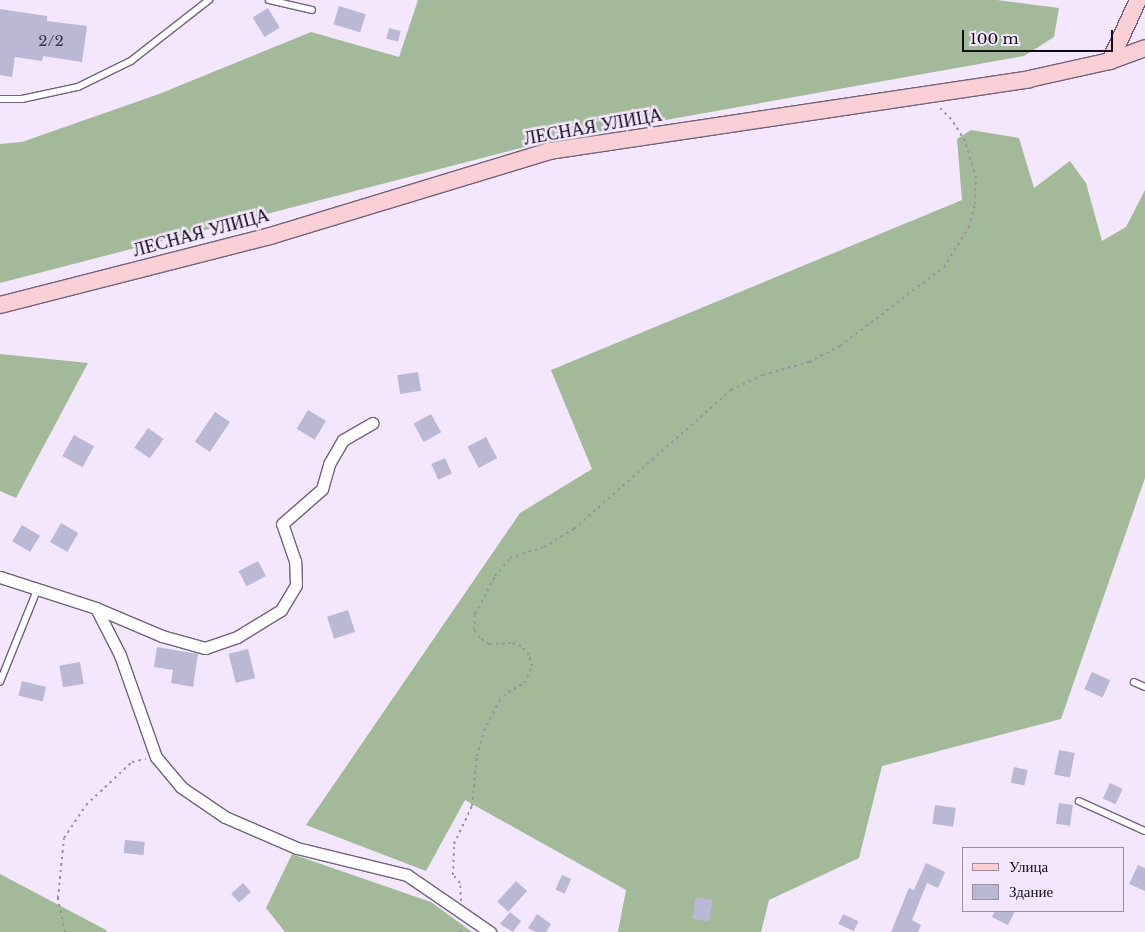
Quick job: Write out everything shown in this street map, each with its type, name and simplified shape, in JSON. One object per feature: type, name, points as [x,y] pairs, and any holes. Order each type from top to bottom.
[{"type":"main road","points":[[1110,61],[1138,0]]},
{"type":"main road","name":"ЛЕСНАЯ УЛИЦА","points":[[0,305],[270,236],[550,151],[921,97],[1029,79],[1110,61],[1145,48]]},
{"type":"street","points":[[0,577],[96,608],[162,636],[205,648],[237,637],[281,610],[296,584],[295,561],[282,524],[322,489],[329,464],[343,440],[372,423]]},
{"type":"street","points":[[96,608],[120,655],[156,757],[181,787],[225,817],[297,848],[406,875],[459,909],[490,932]]},
{"type":"lane","points":[[0,99],[22,99],[78,87],[130,61],[209,0]]},
{"type":"lane","points":[[269,0],[312,10]]},
{"type":"lane","points":[[0,682],[38,588]]},
{"type":"lane","points":[[1134,682],[1145,687]]},
{"type":"lane","points":[[1079,800],[1145,831]]},
{"type":"path","points":[[460,932],[463,921],[459,909],[462,894],[460,883],[453,875],[454,844],[472,806],[477,756],[484,731],[503,696],[525,683],[532,666],[529,655],[521,646],[511,642],[489,644],[480,638],[473,625],[478,610],[495,576],[510,558],[544,547],[574,529],[731,390],[757,377],[809,362],[840,346],[935,275],[952,258],[972,216],[976,192],[974,166],[965,141],[951,119],[921,97]]},
{"type":"path","points":[[65,932],[58,898],[64,838],[86,805],[132,762],[156,757]]},
{"type":"green space","points":[[418,0],[997,0],[1059,8],[1054,37],[1024,56],[548,141],[0,283],[0,144],[22,142],[159,94],[311,32],[399,57]]},
{"type":"green space","points":[[971,130],[1019,138],[1034,188],[1070,161],[1086,183],[1102,241],[1126,227],[1145,190],[1145,478],[1061,719],[882,766],[859,858],[769,900],[761,932],[618,932],[626,890],[465,800],[426,871],[306,825],[520,513],[592,469],[551,370],[962,200],[957,139]]},
{"type":"green space","points":[[0,354],[88,363],[16,498],[0,491]]},
{"type":"green space","points":[[292,854],[431,902],[472,932],[285,932],[266,908]]},
{"type":"green space","points":[[0,874],[106,930],[107,932],[0,932]]},
{"type":"building","points":[[339,6],[366,14],[360,32],[333,24]]},
{"type":"building","points":[[268,8],[280,28],[264,37],[253,17]]},
{"type":"building","points":[[0,9],[47,16],[47,21],[87,26],[82,62],[43,56],[42,61],[15,57],[12,77],[0,75]]},
{"type":"building","points":[[389,28],[401,31],[398,42],[386,39]]},
{"type":"building","points":[[418,372],[421,391],[400,394],[397,375]]},
{"type":"building","points":[[308,410],[326,421],[315,440],[297,429]]},
{"type":"building","points":[[215,412],[230,422],[210,452],[195,442]]},
{"type":"building","points":[[431,414],[441,432],[424,442],[414,424]]},
{"type":"building","points":[[148,428],[164,439],[150,459],[134,448]]},
{"type":"building","points":[[74,435],[94,446],[82,467],[62,456]]},
{"type":"building","points":[[486,437],[497,458],[479,468],[467,447]]},
{"type":"building","points":[[445,458],[452,474],[438,480],[431,464]]},
{"type":"building","points":[[61,523],[78,533],[67,552],[50,542]]},
{"type":"building","points":[[22,525],[40,536],[30,552],[12,541]]},
{"type":"building","points":[[258,561],[266,576],[247,586],[239,571]]},
{"type":"building","points":[[348,610],[355,632],[334,639],[327,617]]},
{"type":"building","points":[[157,647],[198,654],[193,687],[171,683],[173,670],[154,667]]},
{"type":"building","points":[[248,649],[255,678],[236,683],[229,654]]},
{"type":"building","points":[[80,662],[84,684],[63,687],[59,666]]},
{"type":"building","points":[[1092,672],[1110,680],[1103,697],[1084,689]]},
{"type":"building","points":[[22,681],[46,687],[43,702],[18,696]]},
{"type":"building","points":[[1059,750],[1075,753],[1070,778],[1054,775]]},
{"type":"building","points":[[1014,767],[1028,770],[1024,786],[1011,783]]},
{"type":"building","points":[[1110,783],[1123,789],[1116,804],[1103,798]]},
{"type":"building","points":[[1059,803],[1073,805],[1070,826],[1056,824]]},
{"type":"building","points":[[935,805],[956,808],[953,827],[932,824]]},
{"type":"building","points":[[125,840],[145,842],[144,855],[124,853]]},
{"type":"building","points":[[926,863],[945,872],[938,888],[927,883],[912,920],[921,925],[918,932],[891,932],[909,888],[914,890]]},
{"type":"building","points":[[1138,865],[1145,868],[1145,891],[1129,884]]},
{"type":"building","points":[[562,875],[571,879],[565,894],[555,890]]},
{"type":"building","points":[[516,881],[527,891],[508,912],[497,902]]},
{"type":"building","points":[[243,883],[251,892],[239,903],[231,894]]},
{"type":"building","points":[[696,897],[713,900],[709,922],[692,919]]},
{"type":"building","points":[[510,912],[521,921],[513,932],[500,924]]},
{"type":"building","points":[[994,912],[1014,912],[1008,925],[992,917]]},
{"type":"building","points":[[537,914],[551,924],[546,932],[536,932],[528,928]]},
{"type":"building","points":[[843,914],[858,921],[854,931],[838,924]]}]
